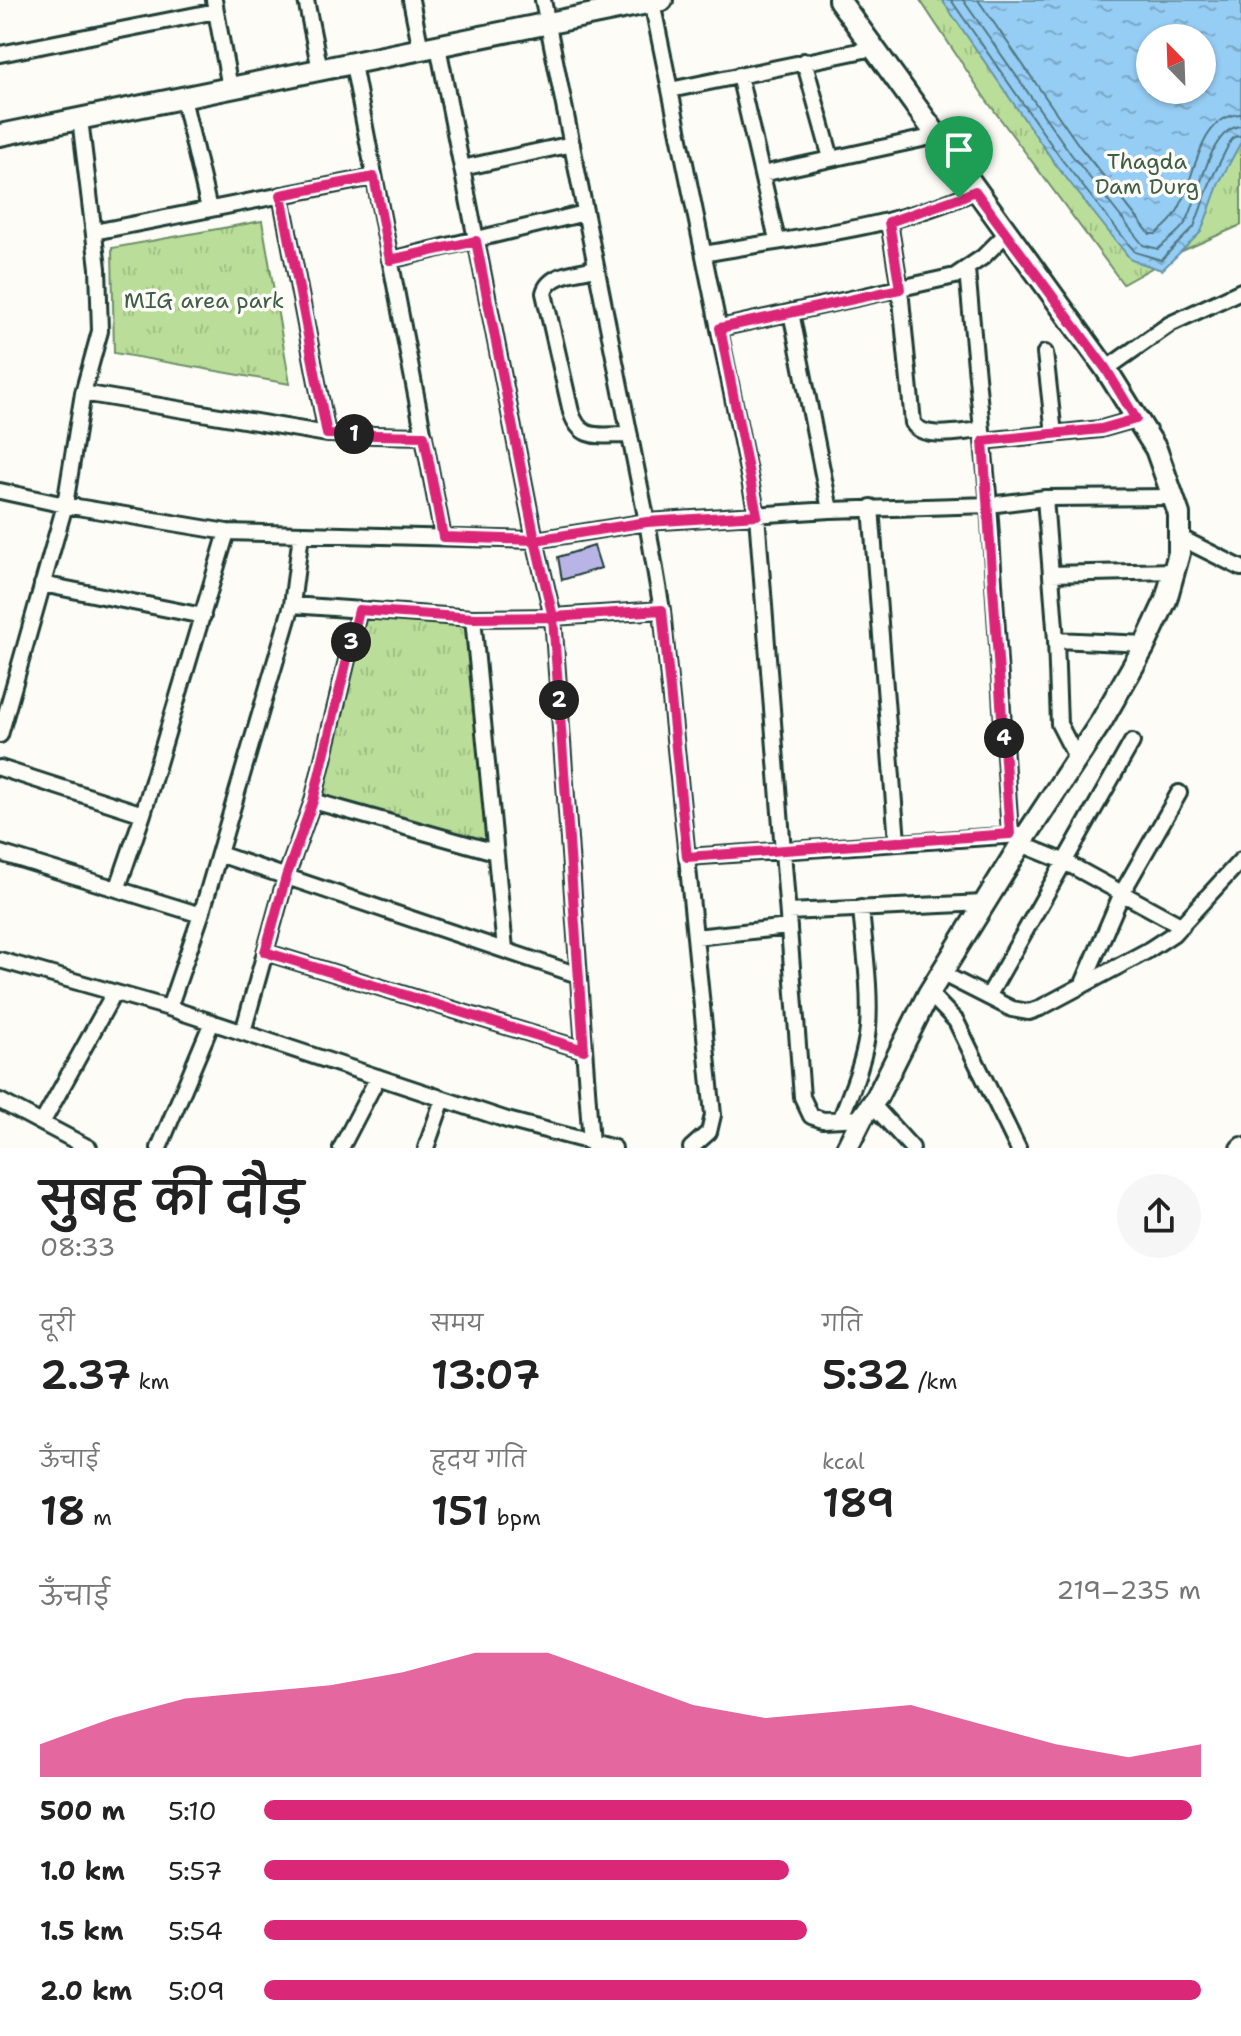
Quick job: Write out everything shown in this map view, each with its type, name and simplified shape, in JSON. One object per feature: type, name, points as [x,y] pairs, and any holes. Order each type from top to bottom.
[{"type":"street","points":[[306,0],[320,70]]},
{"type":"street","points":[[411,0],[429,48],[462,168],[553,617],[591,1144]]},
{"type":"street","points":[[543,0],[662,610],[713,1115],[709,1132],[691,1148]]},
{"type":"street","points":[[839,0],[1106,369],[1156,449],[1179,514],[1179,553],[1166,600],[1146,644],[1077,759],[1019,838],[984,903],[858,1113],[847,1148]]},
{"type":"street","points":[[0,135],[353,64],[628,3],[657,1],[670,90],[757,515],[802,1097],[811,1116],[823,1120],[858,1113],[912,1148]]},
{"type":"street","points":[[0,54],[215,6],[230,88]]},
{"type":"street","points":[[670,90],[874,48]]},
{"type":"street","points":[[804,61],[831,158]]},
{"type":"street","points":[[353,64],[443,537]]},
{"type":"street","points":[[739,75],[777,240]]},
{"type":"street","points":[[183,98],[209,209]]},
{"type":"street","points":[[0,735],[65,505],[83,393],[100,331],[94,232],[80,119]]},
{"type":"street","points":[[762,174],[936,136]]},
{"type":"street","points":[[462,168],[572,144]]},
{"type":"street","points":[[94,232],[374,177]]},
{"type":"street","points":[[704,254],[889,222],[943,206],[975,191]]},
{"type":"street","points":[[281,195],[327,434]]},
{"type":"street","points":[[390,260],[585,213]]},
{"type":"street","points":[[889,222],[900,289],[912,417],[916,429],[926,433],[1054,434],[1101,429],[1136,419]]},
{"type":"street","points":[[720,328],[945,279],[967,270],[1006,234]]},
{"type":"street","points":[[596,268],[556,278],[548,284],[544,293],[577,428],[589,434],[630,435]]},
{"type":"street","points":[[967,270],[1019,838]]},
{"type":"street","points":[[1106,369],[1170,324],[1241,291]]},
{"type":"street","points":[[791,312],[830,510]]},
{"type":"street","points":[[1045,353],[1054,434]]},
{"type":"street","points":[[83,393],[327,434],[424,436]]},
{"type":"street","points":[[0,491],[227,532],[535,540],[647,522],[871,507],[989,505],[1045,498],[1174,497]]},
{"type":"street","points":[[1045,498],[1059,724],[1077,759]]},
{"type":"street","points":[[871,507],[897,842]]},
{"type":"street","points":[[118,887],[143,814],[227,532]]},
{"type":"street","points":[[169,1008],[201,915],[292,605],[301,534]]},
{"type":"street","points":[[1179,537],[1241,568]]},
{"type":"street","points":[[1051,574],[1174,571]]},
{"type":"street","points":[[42,584],[203,616]]},
{"type":"street","points":[[292,605],[473,618],[662,610]]},
{"type":"street","points":[[243,1032],[286,877],[313,801],[359,610]]},
{"type":"street","points":[[473,618],[505,949]]},
{"type":"street","points":[[1056,640],[1146,644]]},
{"type":"street","points":[[989,995],[1132,742]]},
{"type":"street","points":[[0,768],[143,814]]},
{"type":"street","points":[[1082,986],[1122,893],[1179,793]]},
{"type":"street","points":[[313,801],[495,852]]},
{"type":"street","points":[[687,857],[897,842],[1019,838],[1182,926]]},
{"type":"street","points":[[0,853],[201,915]]},
{"type":"street","points":[[219,854],[578,975]]},
{"type":"street","points":[[941,973],[1012,1009],[1029,1012],[1147,951],[1182,926],[1241,860]]},
{"type":"street","points":[[695,937],[861,908],[984,903]]},
{"type":"street","points":[[858,1113],[859,1071],[868,1029],[861,908]]},
{"type":"street","points":[[265,952],[584,1050]]},
{"type":"street","points":[[0,960],[169,1008],[443,1099],[591,1144],[614,1148]]},
{"type":"street","points":[[42,1123],[114,993]]},
{"type":"street","points":[[929,993],[956,1021],[1018,1148]]},
{"type":"street","points":[[159,1148],[212,1022]]},
{"type":"street","points":[[341,1148],[378,1077]]},
{"type":"street","points":[[426,1148],[443,1099]]},
{"type":"street","points":[[0,1101],[89,1148]]},
{"type":"green space","name":"Thagda Dam Durg","points":[[920,0],[1241,0],[1241,225],[1182,251],[1123,284],[987,101]]},
{"type":"green space","name":"MIG area park","points":[[262,221],[290,384],[114,353],[112,248]]},
{"type":"green space","points":[[359,610],[473,618],[495,852],[313,801]]},
{"type":"water","name":"Thagda Dam Durg","points":[[942,0],[1241,0],[1241,142],[1219,183],[1201,232],[1162,270],[1131,260],[1056,165]]},
{"type":"building","points":[[594,546],[601,568],[562,580],[558,557]]},
{"type":"route","points":[[959,198],[889,222],[900,289],[720,328],[757,515],[647,522],[535,540],[443,537],[424,436],[327,434],[281,195],[374,177],[390,260],[476,241],[535,540],[553,617],[584,1050],[265,952],[286,877],[313,801],[359,610],[473,618],[553,617],[662,610],[687,857],[1010,834],[983,441],[1101,429],[1136,419],[1106,369],[975,191],[959,198]]}]
